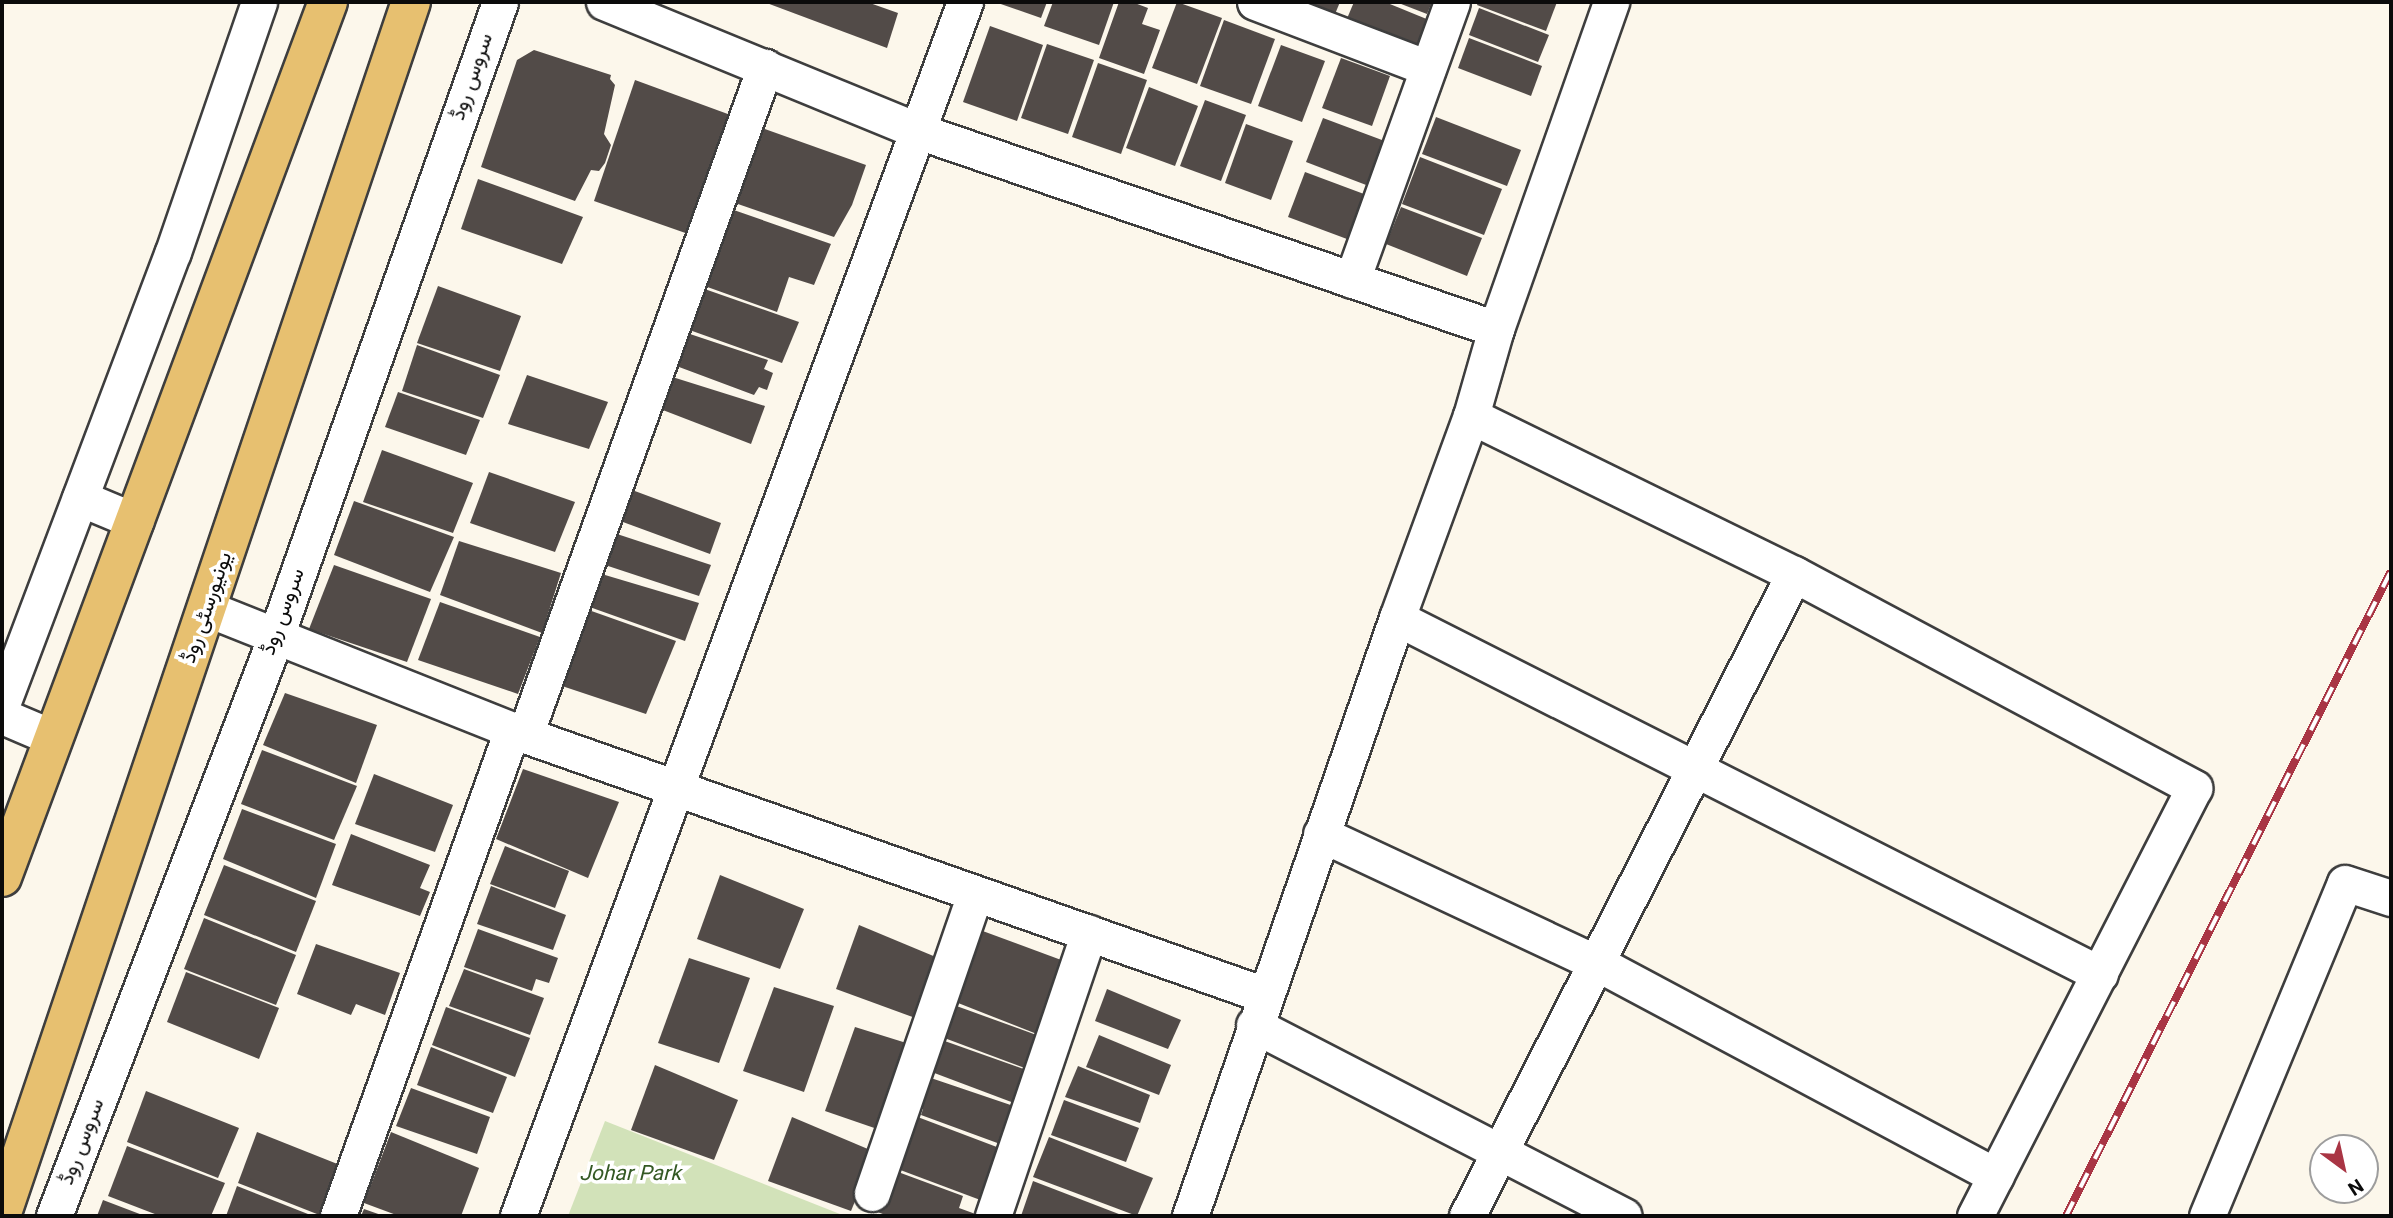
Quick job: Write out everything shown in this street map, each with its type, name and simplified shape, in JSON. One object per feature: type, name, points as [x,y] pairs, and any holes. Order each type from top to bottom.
[{"type":"main road","points":[[2,877],[328,2]]},
{"type":"main road","name":"یونیورسٹی روڈ","points":[[2,1213],[411,2]]},
{"type":"main road","points":[[354,172],[439,2]]},
{"type":"street","points":[[2,704],[173,252],[260,2]]},
{"type":"street","name":"سروس روڈ","points":[[54,1216],[276,636],[500,2]]},
{"type":"street","points":[[604,2],[918,131],[1496,329]]},
{"type":"street","points":[[518,1216],[965,2]]},
{"type":"street","points":[[1255,2],[1428,68]]},
{"type":"street","points":[[1352,280],[1452,2]]},
{"type":"street","points":[[1198,1213],[1259,1010],[1471,416],[1496,329],[1611,2]]},
{"type":"street","points":[[338,1216],[765,67]]},
{"type":"street","points":[[1471,416],[1794,574],[2194,788],[1975,1216]]},
{"type":"street","points":[[80,498],[135,521]]},
{"type":"street","points":[[1467,1216],[1794,574]]},
{"type":"street","points":[[208,609],[519,732],[1089,933],[1259,1010],[1501,1152],[1624,1216]]},
{"type":"street","points":[[1397,618],[2100,974]]},
{"type":"street","points":[[2,716],[54,738]]},
{"type":"street","points":[[1321,834],[1597,963],[1996,1176]]},
{"type":"street","points":[[2207,1216],[2345,883],[2391,898]]},
{"type":"street","points":[[872,1193],[975,895]]},
{"type":"street","points":[[993,1216],[1089,933]]},
{"type":"green space","name":"Johar Park","points":[[605,1121],[845,1216],[568,1216]]},
{"type":"building","points":[[764,2],[867,2],[898,13],[887,48]]},
{"type":"building","points":[[995,2],[1047,2],[1041,18]]},
{"type":"building","points":[[1053,2],[1114,2],[1099,45],[1044,26]]},
{"type":"building","points":[[1119,2],[1132,2],[1148,8],[1142,24],[1160,30],[1144,74],[1099,58]]},
{"type":"building","points":[[1177,2],[1222,18],[1197,84],[1152,68]]},
{"type":"building","points":[[1292,2],[1340,2],[1333,19]]},
{"type":"building","points":[[1354,2],[1385,2],[1429,20],[1413,57],[1343,28]]},
{"type":"building","points":[[1396,2],[1432,2],[1427,14]]},
{"type":"building","points":[[1478,2],[1557,2],[1546,31],[1477,5]]},
{"type":"building","points":[[1479,8],[1549,35],[1538,62],[1469,35]]},
{"type":"building","points":[[1224,20],[1275,39],[1251,104],[1200,86]]},
{"type":"building","points":[[990,26],[1043,45],[1017,121],[963,102]]},
{"type":"building","points":[[1469,38],[1542,66],[1531,96],[1458,68]]},
{"type":"building","points":[[1047,44],[1094,60],[1068,134],[1021,118]]},
{"type":"building","points":[[1281,45],[1325,61],[1302,122],[1258,106]]},
{"type":"building","points":[[534,50],[611,75],[610,79],[615,85],[604,134],[611,145],[605,163],[599,171],[591,170],[575,201],[481,167],[517,60]]},
{"type":"building","points":[[1341,58],[1390,76],[1372,126],[1322,108]]},
{"type":"building","points":[[1098,63],[1147,80],[1121,154],[1072,137]]},
{"type":"building","points":[[635,80],[736,117],[694,236],[594,201]]},
{"type":"building","points":[[1149,87],[1198,106],[1175,166],[1126,148]]},
{"type":"building","points":[[1205,100],[1246,115],[1221,181],[1180,166]]},
{"type":"building","points":[[1436,117],[1521,150],[1507,186],[1422,154]]},
{"type":"building","points":[[1323,118],[1390,143],[1374,188],[1306,162]]},
{"type":"building","points":[[1246,124],[1293,141],[1271,200],[1225,183]]},
{"type":"building","points":[[762,128],[866,165],[852,205],[834,237],[735,203]]},
{"type":"building","points":[[1420,157],[1502,189],[1484,235],[1402,204]]},
{"type":"building","points":[[1305,172],[1372,197],[1355,242],[1288,217]]},
{"type":"building","points":[[478,179],[583,217],[562,264],[461,229]]},
{"type":"building","points":[[1401,207],[1482,238],[1467,276],[1386,244]]},
{"type":"building","points":[[728,208],[831,244],[814,285],[789,277],[777,312],[699,284]]},
{"type":"building","points":[[438,286],[521,316],[500,371],[417,343]]},
{"type":"building","points":[[696,286],[799,322],[782,363],[681,327]]},
{"type":"building","points":[[681,331],[768,360],[764,369],[773,373],[767,390],[759,387],[754,395],[671,364]]},
{"type":"building","points":[[417,345],[500,375],[483,418],[402,391]]},
{"type":"building","points":[[527,375],[608,402],[589,449],[508,424]]},
{"type":"building","points":[[666,375],[765,406],[751,444],[655,407]]},
{"type":"building","points":[[398,392],[480,420],[466,455],[385,427]]},
{"type":"building","points":[[382,450],[473,483],[453,533],[363,502]]},
{"type":"building","points":[[489,472],[575,502],[555,552],[470,523]]},
{"type":"building","points":[[624,487],[721,523],[710,554],[612,518]]},
{"type":"building","points":[[354,501],[454,537],[430,592],[334,555]]},
{"type":"building","points":[[611,532],[711,565],[699,596],[599,563]]},
{"type":"building","points":[[459,541],[561,573],[542,633],[440,595]]},
{"type":"building","points":[[334,565],[431,599],[407,662],[309,629]]},
{"type":"building","points":[[595,572],[699,603],[685,641],[584,605]]},
{"type":"building","points":[[440,602],[540,637],[518,694],[418,660]]},
{"type":"building","points":[[583,608],[676,641],[646,714],[553,683]]},
{"type":"building","points":[[285,693],[377,725],[356,783],[263,745]]},
{"type":"building","points":[[262,750],[357,786],[334,840],[241,804]]},
{"type":"building","points":[[523,769],[619,802],[588,878],[496,839]]},
{"type":"building","points":[[374,774],[453,805],[435,852],[355,824]]},
{"type":"building","points":[[242,809],[336,844],[316,898],[223,859]]},
{"type":"building","points":[[351,834],[430,865],[420,888],[430,892],[420,916],[332,885]]},
{"type":"building","points":[[505,846],[569,871],[555,908],[490,884]]},
{"type":"building","points":[[224,865],[316,901],[296,952],[204,915]]},
{"type":"building","points":[[720,875],[804,909],[780,969],[697,939]]},
{"type":"building","points":[[491,886],[566,915],[553,950],[477,924]]},
{"type":"building","points":[[204,918],[296,955],[276,1005],[184,969]]},
{"type":"building","points":[[859,925],[943,960],[918,1019],[836,989]]},
{"type":"building","points":[[478,929],[558,958],[549,983],[536,979],[532,991],[464,967]]},
{"type":"building","points":[[980,930],[1072,964],[1047,1038],[953,1001]]},
{"type":"building","points":[[316,944],[400,973],[385,1015],[356,1004],[351,1015],[297,994]]},
{"type":"building","points":[[689,958],[750,978],[719,1063],[658,1043]]},
{"type":"building","points":[[464,969],[544,998],[530,1035],[449,1006]]},
{"type":"building","points":[[186,972],[279,1008],[259,1059],[167,1022]]},
{"type":"building","points":[[774,987],[834,1006],[804,1092],[743,1071]]},
{"type":"building","points":[[1107,989],[1181,1020],[1168,1049],[1095,1021]]},
{"type":"building","points":[[951,1004],[1042,1037],[1030,1070],[939,1036]]},
{"type":"building","points":[[446,1007],[530,1038],[515,1077],[432,1045]]},
{"type":"building","points":[[855,1027],[916,1046],[886,1132],[825,1111]]},
{"type":"building","points":[[1099,1035],[1171,1065],[1159,1095],[1086,1067]]},
{"type":"building","points":[[939,1039],[1032,1072],[1019,1105],[929,1071]]},
{"type":"building","points":[[431,1047],[507,1077],[493,1113],[417,1085]]},
{"type":"building","points":[[655,1065],[738,1100],[714,1160],[631,1130]]},
{"type":"building","points":[[1078,1066],[1150,1095],[1140,1123],[1065,1097]]},
{"type":"building","points":[[922,1075],[1025,1110],[1011,1148],[921,1115],[923,1109],[914,1101]]},
{"type":"building","points":[[411,1088],[490,1117],[477,1154],[396,1126]]},
{"type":"building","points":[[146,1091],[239,1128],[218,1178],[127,1142]]},
{"type":"building","points":[[1064,1100],[1139,1128],[1126,1162],[1051,1135]]},
{"type":"building","points":[[915,1116],[1010,1152],[983,1201],[895,1168]]},
{"type":"building","points":[[792,1117],[875,1152],[851,1211],[768,1181]]},
{"type":"building","points":[[257,1132],[350,1169],[322,1216],[238,1183]]},
{"type":"building","points":[[391,1132],[479,1168],[461,1216],[399,1216],[364,1203]]},
{"type":"building","points":[[1049,1137],[1153,1178],[1137,1216],[1033,1177]]},
{"type":"building","points":[[127,1146],[225,1183],[211,1216],[160,1216],[108,1196]]},
{"type":"building","points":[[890,1169],[963,1196],[959,1208],[981,1216],[888,1216],[875,1211]]},
{"type":"building","points":[[1033,1181],[1124,1216],[1021,1216]]},
{"type":"building","points":[[237,1186],[313,1216],[226,1216]]},
{"type":"building","points":[[103,1200],[145,1216],[97,1216]]},
{"type":"building","points":[[364,1209],[384,1216],[361,1216]]},
{"type":"railway","points":[[2066,1216],[2391,571]]}]
